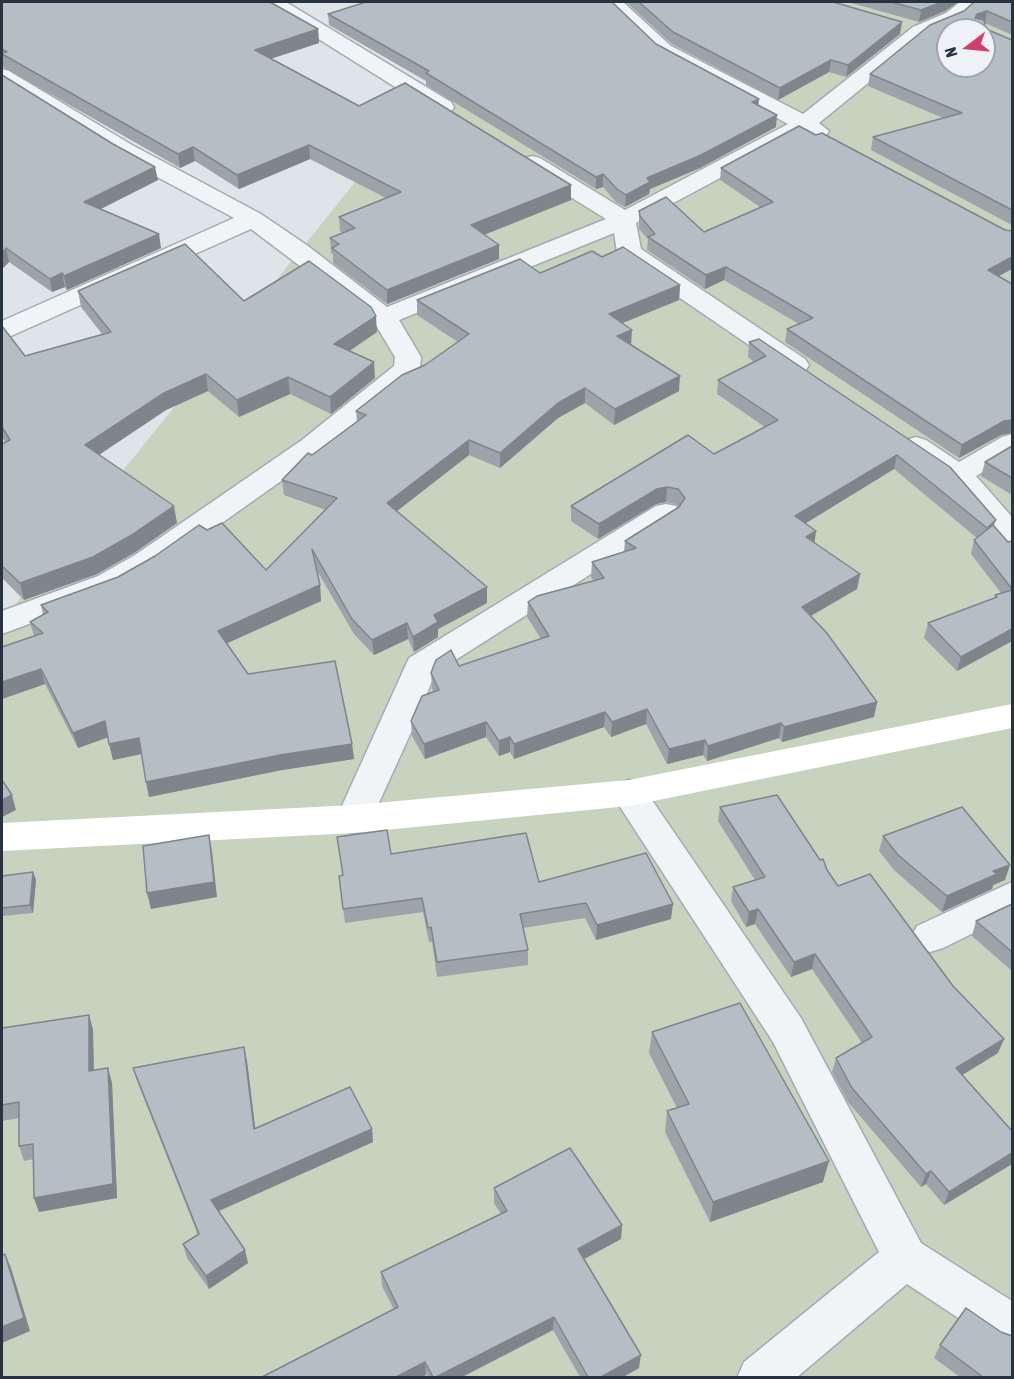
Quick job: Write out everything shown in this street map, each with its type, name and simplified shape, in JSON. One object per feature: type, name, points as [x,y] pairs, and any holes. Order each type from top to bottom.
[{"type":"main road","points":[[2,837],[354,819],[629,793],[1012,716]]},
{"type":"street","points":[[273,2],[464,120]]},
{"type":"street","points":[[612,2],[664,50],[835,140]]},
{"type":"street","points":[[384,317],[624,220],[804,123],[909,28],[963,22],[972,2]]},
{"type":"street","points":[[2,75],[124,150],[253,219],[299,251],[384,317],[408,357],[407,369],[312,446],[146,562],[109,583],[2,623]]},
{"type":"street","points":[[514,152],[624,220],[629,252],[813,376]]},
{"type":"street","points":[[2,330],[253,219]]},
{"type":"street","points":[[900,435],[957,474],[1012,536]]},
{"type":"street","points":[[957,474],[1012,443]]},
{"type":"street","points":[[354,819],[401,717],[421,666],[666,513]]},
{"type":"street","points":[[629,793],[787,1030],[906,1258],[1012,1327]]},
{"type":"street","points":[[930,937],[1012,897]]},
{"type":"street","points":[[760,1377],[906,1258]]},
{"type":"green space","points":[[500,2],[1012,2],[1012,1377],[2,1378],[2,621]]},
{"type":"building","points":[[2,2],[270,2],[318,29],[255,50],[359,106],[405,83],[571,185],[471,225],[499,245],[387,290],[332,248],[339,244],[330,238],[355,228],[339,217],[401,192],[309,145],[237,175],[193,147],[178,154],[2,54],[7,52],[2,49]]},
{"type":"building","points":[[366,2],[612,2],[656,44],[759,99],[752,102],[777,115],[701,155],[647,178],[650,182],[626,195],[603,174],[596,177],[426,73],[429,71],[328,14]]},
{"type":"building","points":[[639,2],[833,2],[902,22],[848,65],[831,60],[780,88],[673,32]]},
{"type":"building","points":[[891,2],[942,2],[921,10]]},
{"type":"building","points":[[974,2],[1012,2],[1012,22],[987,11],[977,14],[975,18],[947,18],[964,11]]},
{"type":"building","points":[[936,23],[936,78],[996,78],[996,33],[1012,40],[1012,210],[873,137],[962,113],[870,74]]},
{"type":"building","points":[[2,75],[113,144],[155,167],[84,202],[159,234],[64,276],[62,273],[50,279],[6,248],[2,253]]},
{"type":"building","points":[[799,126],[816,135],[822,133],[1005,230],[1012,231],[1012,257],[988,270],[1012,284],[1012,420],[1004,421],[962,445],[787,329],[813,318],[726,267],[706,275],[648,237],[655,234],[640,216],[639,211],[666,197],[704,232],[773,202],[721,168]]},
{"type":"building","points":[[185,244],[244,301],[309,261],[371,307],[376,316],[334,344],[374,362],[330,397],[288,377],[237,400],[206,374],[164,393],[85,445],[174,506],[130,536],[93,557],[20,583],[2,566],[2,444],[10,440],[2,427],[2,326],[25,356],[111,332],[78,291]]},
{"type":"building","points":[[623,247],[680,285],[609,314],[632,330],[617,336],[680,376],[615,409],[585,388],[558,403],[500,453],[469,440],[387,503],[487,587],[434,615],[438,622],[413,637],[407,623],[372,640],[352,619],[312,549],[320,585],[218,631],[248,674],[335,661],[352,744],[280,755],[146,782],[139,738],[109,744],[105,721],[73,733],[41,669],[2,682],[2,647],[43,633],[30,622],[48,612],[41,605],[118,577],[155,556],[199,525],[207,530],[222,523],[266,570],[337,498],[282,480],[308,453],[312,455],[366,415],[356,411],[402,375],[425,365],[469,334],[417,300],[520,259],[540,273],[592,251],[602,257]]},
{"type":"building","points":[[759,339],[950,467],[996,520],[987,528],[897,455],[795,516],[816,531],[806,537],[860,574],[802,607],[826,632],[877,702],[784,727],[781,723],[708,746],[705,740],[669,749],[647,709],[612,722],[605,712],[514,744],[510,737],[499,741],[486,722],[424,744],[411,721],[422,696],[439,690],[431,673],[436,660],[451,650],[459,666],[549,636],[528,602],[537,596],[604,578],[592,562],[636,548],[625,541],[679,507],[685,498],[678,489],[667,487],[657,489],[599,524],[571,506],[688,435],[714,454],[778,420],[718,380],[766,356],[749,342]]},
{"type":"building","points":[[1012,446],[1012,478],[985,462]]},
{"type":"building","points":[[993,525],[1008,542],[1012,541],[1012,589],[974,540]]},
{"type":"building","points":[[1012,590],[1012,629],[961,657],[928,623],[997,597],[995,595]]},
{"type":"building","points":[[2,780],[12,795],[2,800]]},
{"type":"building","points":[[777,795],[820,860],[823,859],[827,870],[838,886],[870,874],[953,986],[1004,1039],[956,1068],[1012,1131],[1012,1153],[949,1192],[931,1171],[926,1174],[852,1088],[836,1058],[872,1037],[815,954],[794,962],[758,909],[749,912],[733,887],[765,877],[720,807]]},
{"type":"building","points":[[962,807],[1010,865],[993,871],[997,874],[947,896],[898,855],[883,836]]},
{"type":"building","points":[[387,830],[391,854],[526,833],[539,882],[646,853],[673,904],[597,925],[586,903],[520,914],[528,950],[437,962],[431,927],[428,928],[422,898],[343,909],[339,876],[343,875],[337,837]]},
{"type":"building","points":[[209,835],[214,882],[147,893],[143,846]]},
{"type":"building","points":[[33,872],[30,905],[2,908],[2,876]]},
{"type":"building","points":[[1012,904],[1012,952],[976,921]]},
{"type":"building","points":[[740,1003],[829,1161],[713,1202],[667,1111],[689,1104],[652,1032]]},
{"type":"building","points":[[89,1015],[89,1071],[108,1068],[113,1184],[34,1198],[33,1144],[19,1146],[19,1102],[2,1105],[2,1028]]},
{"type":"building","points":[[244,1047],[254,1129],[350,1087],[372,1129],[211,1200],[245,1250],[206,1276],[183,1244],[199,1234],[133,1068]]},
{"type":"building","points":[[570,1148],[622,1225],[578,1249],[641,1355],[601,1377],[588,1377],[554,1317],[436,1377],[433,1377],[425,1362],[396,1377],[262,1377],[398,1307],[381,1272],[507,1211],[494,1188]]},
{"type":"building","points":[[5,1254],[24,1318],[2,1327],[2,1256]]},
{"type":"building","points":[[966,1308],[1001,1332],[1012,1336],[1012,1377],[983,1377],[940,1345]]}]
